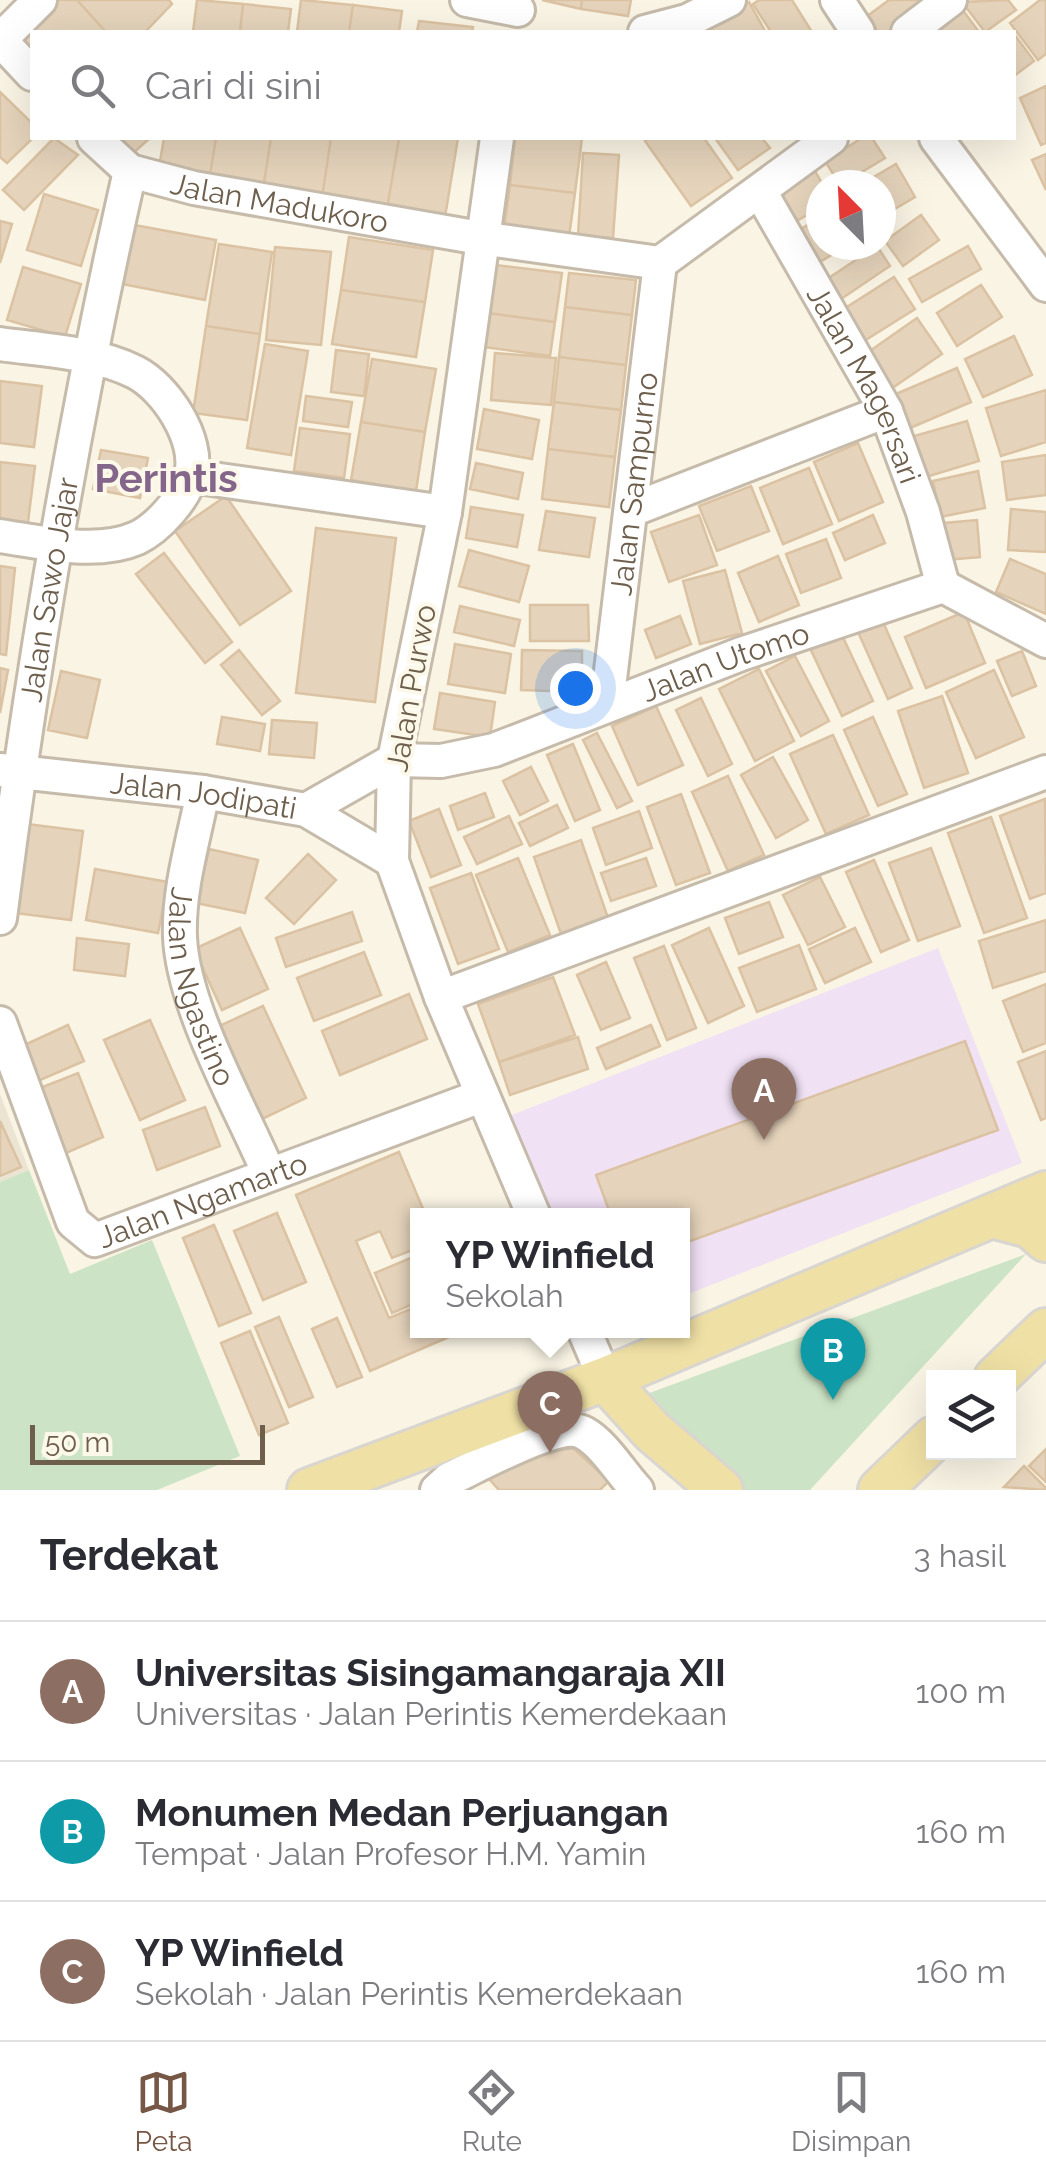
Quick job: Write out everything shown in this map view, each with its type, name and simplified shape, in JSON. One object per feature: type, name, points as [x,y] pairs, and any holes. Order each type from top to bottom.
[{"type":"main road","points":[[310,1490],[605,1379],[1046,1193]]},
{"type":"main road","points":[[992,1216],[1030,1226],[1046,1240]]},
{"type":"main road","points":[[1004,1370],[1046,1330]]},
{"type":"main road","points":[[605,1379],[652,1431],[721,1490]]},
{"type":"main road","points":[[880,1490],[926,1446]]},
{"type":"street","points":[[30,72],[0,40],[40,0]]},
{"type":"street","points":[[467,0],[517,14]]},
{"type":"street","points":[[652,30],[687,21],[729,0]]},
{"type":"street","points":[[837,0],[857,30]]},
{"type":"street","points":[[911,30],[950,0]]},
{"type":"street","name":"Jalan Madukoro","points":[[96,140],[130,172],[194,188],[480,238],[660,263]]},
{"type":"street","name":"Jalan Purwo","points":[[497,140],[480,238],[445,512],[394,760],[392,861],[441,997],[531,1208]]},
{"type":"street","points":[[660,263],[761,194],[828,140]]},
{"type":"street","points":[[937,140],[1046,285]]},
{"type":"street","name":"Jalan Sawo Jajar","points":[[9,771],[56,544],[88,357],[130,172]]},
{"type":"street","name":"Jalan Magersari","points":[[761,194],[886,412],[923,512],[943,586]]},
{"type":"street","name":"Jalan Sampurno","points":[[607,704],[634,509],[660,263]]},
{"type":"street","points":[[0,344],[88,357],[122,366],[154,384],[182,425],[189,446],[191,476],[174,505],[140,537],[114,545],[56,544],[0,536]]},
{"type":"street","points":[[634,509],[886,412]]},
{"type":"street","points":[[191,476],[445,512]]},
{"type":"street","points":[[943,586],[1046,640]]},
{"type":"street","name":"Jalan Utomo","points":[[394,760],[441,760],[494,750],[607,704],[943,586]]},
{"type":"street","points":[[306,810],[394,760]]},
{"type":"street","points":[[0,918],[9,771]]},
{"type":"street","name":"Jalan Jodipati","points":[[9,771],[203,792],[306,810],[392,861]]},
{"type":"street","points":[[441,997],[1046,772]]},
{"type":"street","name":"Jalan Ngastino","points":[[203,792],[180,936],[188,986],[270,1174]]},
{"type":"street","name":"Jalan Ngamarto","points":[[0,1023],[74,1222],[89,1238],[103,1240],[482,1096]]},
{"type":"street","points":[[587,1338],[605,1379]]},
{"type":"street","points":[[437,1490],[448,1480],[573,1428],[587,1434],[637,1490]]},
{"type":"street","points":[[420,1490],[428,1445]]},
{"type":"shaded area","points":[[938,948],[1022,1163],[690,1293],[690,1208],[542,1208],[507,1117]]},
{"type":"shaded area","points":[[0,1094],[29,1170],[0,1182]]},
{"type":"green space","points":[[29,1170],[70,1274],[152,1240],[240,1456],[157,1490],[0,1490],[0,1182]]},
{"type":"green space","points":[[1026,1254],[810,1490],[737,1490],[644,1395]]},
{"type":"building","points":[[50,0],[77,0],[104,30],[30,30],[30,50],[14,32]]},
{"type":"building","points":[[77,0],[169,0],[172,4],[147,30],[104,30]]},
{"type":"building","points":[[197,0],[243,4],[240,30],[193,30]]},
{"type":"building","points":[[301,0],[353,5],[349,30],[297,30]]},
{"type":"building","points":[[542,0],[582,0],[581,9]]},
{"type":"building","points":[[582,0],[631,0],[628,16],[581,9]]},
{"type":"building","points":[[759,0],[792,0],[811,30],[770,30],[753,4]]},
{"type":"building","points":[[889,0],[920,0],[930,14],[908,30],[876,30],[866,17]]},
{"type":"building","points":[[1008,0],[1016,10],[983,30],[962,2]]},
{"type":"building","points":[[1040,0],[1046,0],[1046,54],[1038,60],[1010,23]]},
{"type":"building","points":[[749,2],[764,30],[699,30]]},
{"type":"building","points":[[243,4],[291,9],[288,30],[240,30]]},
{"type":"building","points":[[353,5],[402,11],[399,30],[349,30]]},
{"type":"building","points":[[959,5],[978,30],[934,30],[931,26]]},
{"type":"building","points":[[419,21],[473,27],[472,30],[417,30]]},
{"type":"building","points":[[1016,37],[1034,61],[1016,74]]},
{"type":"building","points":[[1046,86],[1046,143],[1041,145],[1020,98]]},
{"type":"building","points":[[0,92],[30,121],[31,140],[7,163],[0,157]]},
{"type":"building","points":[[52,140],[78,155],[24,210],[3,190]]},
{"type":"building","points":[[115,140],[148,140],[130,156]]},
{"type":"building","points":[[164,140],[216,140],[209,181],[158,173]]},
{"type":"building","points":[[216,140],[271,140],[263,189],[209,181]]},
{"type":"building","points":[[271,140],[331,140],[322,198],[263,189]]},
{"type":"building","points":[[331,140],[399,140],[387,209],[322,198]]},
{"type":"building","points":[[399,140],[458,140],[445,217],[387,209]]},
{"type":"building","points":[[515,140],[582,140],[575,193],[510,185]]},
{"type":"building","points":[[705,140],[732,178],[691,206],[645,141]]},
{"type":"building","points":[[716,140],[764,140],[770,148],[738,170]]},
{"type":"building","points":[[859,140],[873,140],[885,158],[865,170],[831,170],[825,161]]},
{"type":"building","points":[[583,153],[619,155],[613,238],[578,236]]},
{"type":"building","points":[[1046,154],[1046,190],[1032,160]]},
{"type":"building","points":[[896,164],[915,197],[896,208],[896,170],[886,170]]},
{"type":"building","points":[[806,176],[806,216],[793,223],[776,193]]},
{"type":"building","points":[[510,185],[575,193],[568,244],[503,236]]},
{"type":"building","points":[[44,194],[98,210],[81,266],[27,250]]},
{"type":"building","points":[[921,215],[939,240],[903,266],[896,256],[896,233]]},
{"type":"building","points":[[0,221],[12,224],[0,263]]},
{"type":"building","points":[[129,224],[216,240],[205,300],[117,283]]},
{"type":"building","points":[[806,226],[806,249],[796,232]]},
{"type":"building","points":[[349,237],[433,250],[425,302],[341,290]]},
{"type":"building","points":[[219,244],[272,252],[260,334],[206,326]]},
{"type":"building","points":[[968,246],[981,269],[922,302],[909,279]]},
{"type":"building","points":[[275,247],[331,252],[321,345],[266,340]]},
{"type":"building","points":[[856,260],[886,260],[890,266],[835,303],[821,283]]},
{"type":"building","points":[[495,265],[562,273],[555,322],[488,313]]},
{"type":"building","points":[[23,267],[81,284],[65,337],[7,320]]},
{"type":"building","points":[[569,273],[636,280],[632,315],[565,307]]},
{"type":"building","points":[[894,277],[915,309],[856,346],[836,314]]},
{"type":"building","points":[[981,285],[1002,317],[957,346],[937,313]]},
{"type":"building","points":[[341,290],[425,302],[416,357],[332,344]]},
{"type":"building","points":[[565,307],[632,315],[626,365],[559,357]]},
{"type":"building","points":[[488,313],[555,322],[550,356],[484,347]]},
{"type":"building","points":[[917,318],[942,354],[888,391],[864,355]]},
{"type":"building","points":[[206,326],[260,334],[247,420],[193,413]]},
{"type":"building","points":[[1014,336],[1032,375],[983,397],[965,359]]},
{"type":"building","points":[[265,344],[308,351],[291,455],[247,448]]},
{"type":"building","points":[[336,350],[369,354],[364,396],[331,392]]},
{"type":"building","points":[[495,353],[556,358],[551,405],[491,400]]},
{"type":"building","points":[[559,357],[626,365],[621,410],[554,402]]},
{"type":"building","points":[[372,359],[436,369],[425,432],[361,422]]},
{"type":"building","points":[[957,368],[971,402],[910,428],[896,394]]},
{"type":"building","points":[[0,381],[42,386],[34,447],[0,443]]},
{"type":"building","points":[[1046,390],[1046,442],[1001,456],[986,408]]},
{"type":"building","points":[[306,396],[352,402],[348,427],[303,421]]},
{"type":"building","points":[[554,402],[621,410],[615,457],[548,449]]},
{"type":"building","points":[[484,409],[539,420],[532,459],[477,449]]},
{"type":"building","points":[[967,421],[979,461],[926,477],[914,436]]},
{"type":"building","points":[[361,422],[425,432],[416,491],[351,480]]},
{"type":"building","points":[[300,428],[350,434],[344,478],[294,471]]},
{"type":"building","points":[[858,443],[883,502],[839,521],[814,462]]},
{"type":"building","points":[[548,449],[615,457],[609,507],[542,499]]},
{"type":"building","points":[[101,450],[148,458],[140,498],[93,489]]},
{"type":"building","points":[[1046,455],[1046,495],[1007,500],[1002,462]]},
{"type":"building","points":[[0,462],[35,466],[27,530],[0,526]]},
{"type":"building","points":[[476,463],[523,473],[518,499],[470,489]]},
{"type":"building","points":[[809,468],[832,524],[783,544],[760,488]]},
{"type":"building","points":[[978,471],[985,508],[940,517],[933,481]]},
{"type":"building","points":[[751,486],[769,531],[717,551],[699,506]]},
{"type":"building","points":[[226,496],[291,591],[240,625],[175,531]]},
{"type":"building","points":[[471,507],[523,515],[517,547],[466,538]]},
{"type":"building","points":[[1011,509],[1046,512],[1046,552],[1008,550]]},
{"type":"building","points":[[546,511],[595,518],[589,557],[539,550]]},
{"type":"building","points":[[699,515],[717,565],[669,582],[651,532]]},
{"type":"building","points":[[873,515],[885,543],[845,560],[833,533]]},
{"type":"building","points":[[977,520],[980,557],[946,560],[944,523]]},
{"type":"building","points":[[316,528],[396,538],[375,702],[296,693]]},
{"type":"building","points":[[826,539],[841,578],[801,593],[786,554]]},
{"type":"building","points":[[469,550],[529,566],[519,602],[459,586]]},
{"type":"building","points":[[164,553],[232,642],[205,663],[136,574]]},
{"type":"building","points":[[778,556],[799,605],[759,622],[738,573]]},
{"type":"building","points":[[1010,559],[1046,574],[1046,614],[996,592]]},
{"type":"building","points":[[0,566],[15,568],[6,655],[0,654]]},
{"type":"building","points":[[725,570],[742,633],[700,644],[683,581]]},
{"type":"building","points":[[530,605],[588,605],[589,641],[530,641]]},
{"type":"building","points":[[460,606],[520,620],[514,646],[454,632]]},
{"type":"building","points":[[964,612],[985,663],[926,688],[905,637]]},
{"type":"building","points":[[680,616],[691,644],[656,658],[645,630]]},
{"type":"building","points":[[883,622],[912,688],[888,699],[858,632]]},
{"type":"building","points":[[840,631],[873,701],[842,716],[809,646]]},
{"type":"building","points":[[455,644],[511,654],[505,693],[448,684]]},
{"type":"building","points":[[239,650],[280,701],[262,715],[221,665]]},
{"type":"building","points":[[522,650],[582,651],[582,692],[521,690]]},
{"type":"building","points":[[1022,651],[1036,686],[1012,696],[997,661]]},
{"type":"building","points":[[795,656],[829,721],[801,736],[766,671]]},
{"type":"building","points":[[0,668],[8,670],[0,713]]},
{"type":"building","points":[[759,669],[794,741],[755,761],[719,689]]},
{"type":"building","points":[[994,670],[1024,737],[976,758],[946,692]]},
{"type":"building","points":[[61,671],[100,680],[87,738],[48,730]]},
{"type":"building","points":[[440,693],[495,702],[490,737],[434,729]]},
{"type":"building","points":[[942,696],[968,773],[924,788],[898,711]]},
{"type":"building","points":[[701,698],[732,764],[708,776],[676,710]]},
{"type":"building","points":[[656,706],[683,765],[638,785],[612,726]]},
{"type":"building","points":[[222,717],[265,724],[260,751],[217,744]]},
{"type":"building","points":[[873,717],[907,794],[878,806],[844,730]]},
{"type":"building","points":[[272,720],[317,723],[314,758],[269,754]]},
{"type":"building","points":[[597,733],[632,801],[617,808],[583,740]]},
{"type":"building","points":[[833,735],[869,815],[826,834],[790,754]]},
{"type":"building","points":[[573,744],[600,810],[575,821],[547,755]]},
{"type":"building","points":[[773,757],[808,820],[776,838],[741,775]]},
{"type":"building","points":[[531,767],[548,801],[520,815],[503,781]]},
{"type":"building","points":[[728,776],[764,855],[728,871],[692,792]]},
{"type":"building","points":[[485,793],[494,817],[458,830],[450,806]]},
{"type":"building","points":[[681,794],[710,873],[676,885],[647,807]]},
{"type":"building","points":[[1045,799],[1046,893],[1030,899],[1000,816]]},
{"type":"building","points":[[557,805],[568,828],[530,846],[519,823]]},
{"type":"building","points":[[439,809],[461,865],[431,877],[409,821]]},
{"type":"building","points":[[639,811],[652,848],[606,865],[593,828]]},
{"type":"building","points":[[509,816],[522,844],[477,864],[464,837]]},
{"type":"building","points":[[991,817],[1027,918],[984,933],[948,833]]},
{"type":"building","points":[[27,824],[83,831],[71,920],[15,913]]},
{"type":"building","points":[[581,840],[608,918],[561,934],[534,857]]},
{"type":"building","points":[[931,848],[960,926],[918,941],[889,863]]},
{"type":"building","points":[[209,849],[258,860],[245,913],[196,903]]},
{"type":"building","points":[[308,854],[336,880],[294,924],[266,898]]},
{"type":"building","points":[[518,858],[550,935],[508,952],[476,875]]},
{"type":"building","points":[[646,858],[656,886],[611,901],[601,873]]},
{"type":"building","points":[[874,860],[909,940],[881,952],[846,872]]},
{"type":"building","points":[[95,869],[168,882],[158,933],[86,920]]},
{"type":"building","points":[[471,873],[499,949],[458,964],[430,888]]},
{"type":"building","points":[[820,877],[845,927],[808,945],[783,895]]},
{"type":"building","points":[[769,902],[783,937],[739,954],[725,918]]},
{"type":"building","points":[[352,912],[362,941],[286,967],[276,938]]},
{"type":"building","points":[[1046,920],[1046,971],[993,988],[979,941]]},
{"type":"building","points":[[240,928],[268,989],[222,1010],[194,949]]},
{"type":"building","points":[[709,928],[744,1006],[708,1023],[672,945]]},
{"type":"building","points":[[855,928],[871,962],[825,983],[809,949]]},
{"type":"building","points":[[77,938],[129,944],[125,976],[74,970]]},
{"type":"building","points":[[799,945],[816,989],[757,1012],[739,968]]},
{"type":"building","points":[[664,946],[696,1028],[667,1040],[634,958]]},
{"type":"building","points":[[364,952],[381,995],[314,1021],[297,978]]},
{"type":"building","points":[[606,962],[630,1018],[601,1030],[577,975]]},
{"type":"building","points":[[553,977],[575,1035],[499,1062],[478,1004]]},
{"type":"building","points":[[1046,984],[1046,1043],[1023,1052],[1003,1001]]},
{"type":"building","points":[[409,994],[427,1039],[340,1075],[322,1031]]},
{"type":"building","points":[[263,1006],[306,1098],[260,1120],[217,1027]]},
{"type":"building","points":[[150,1020],[185,1100],[140,1120],[104,1040]]},
{"type":"building","points":[[68,1025],[84,1061],[33,1083],[18,1048]]},
{"type":"building","points":[[651,1025],[660,1046],[606,1069],[597,1048]]},
{"type":"building","points":[[578,1037],[588,1069],[510,1095],[499,1062]]},
{"type":"building","points":[[965,1041],[998,1130],[690,1241],[690,1208],[608,1208],[596,1175]]},
{"type":"building","points":[[1046,1051],[1046,1118],[1041,1120],[1018,1062]]},
{"type":"building","points":[[78,1073],[103,1137],[61,1155],[35,1090]]},
{"type":"building","points":[[205,1107],[220,1146],[157,1170],[143,1130]]},
{"type":"building","points":[[0,1121],[21,1167],[0,1176]]},
{"type":"building","points":[[399,1152],[423,1208],[410,1208],[410,1251],[392,1258],[380,1231],[356,1241],[389,1318],[410,1309],[410,1338],[446,1338],[370,1371],[296,1195]]},
{"type":"building","points":[[277,1213],[306,1282],[263,1300],[234,1231]]},
{"type":"building","points":[[214,1225],[251,1313],[219,1326],[183,1238]]},
{"type":"building","points":[[410,1258],[410,1305],[392,1313],[375,1273]]},
{"type":"building","points":[[279,1317],[313,1397],[289,1407],[255,1327]]},
{"type":"building","points":[[337,1318],[362,1377],[337,1387],[312,1329]]},
{"type":"building","points":[[250,1331],[288,1423],[259,1435],[221,1343]]},
{"type":"building","points":[[560,1436],[609,1481],[600,1490],[499,1490],[481,1470]]},
{"type":"building","points":[[1046,1449],[1046,1482],[1029,1466]]},
{"type":"building","points":[[1024,1466],[1046,1488],[1046,1490],[1004,1487]]},
{"type":"place","name":"Universitas Sisingamangaraja XII","points":[[764,1140]]},
{"type":"place","name":"Monumen Medan Perjuangan","points":[[833,1400]]},
{"type":"place","name":"YP Winfield","points":[[550,1453]]},
{"type":"district","name":"Perintis","points":[[166,477]]}]
